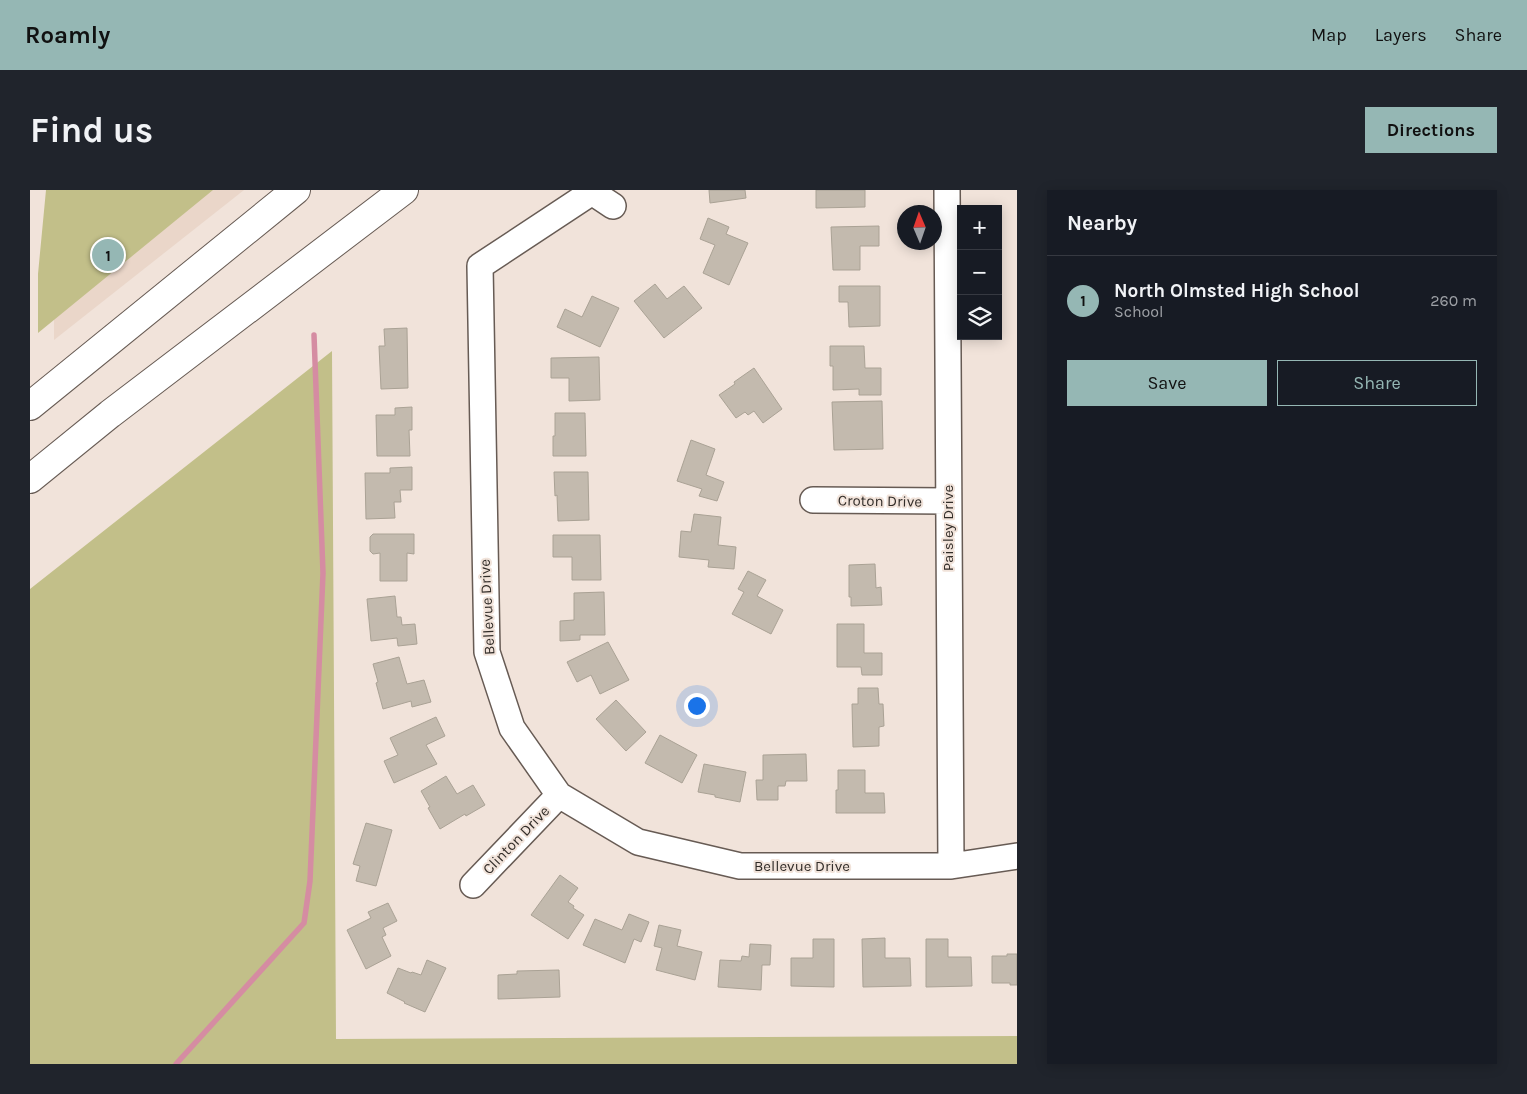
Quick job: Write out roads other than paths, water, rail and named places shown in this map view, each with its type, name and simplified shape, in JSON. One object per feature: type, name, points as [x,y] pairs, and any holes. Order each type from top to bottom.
[{"type":"highway","points":[[30,406],[296,190]]},
{"type":"highway","points":[[30,479],[110,414],[404,190]]},
{"type":"street","name":"Paisley Drive","points":[[946,190],[951,866]]},
{"type":"street","name":"Bellevue Drive","points":[[613,206],[592,192],[480,266],[486,652],[512,728],[559,795],[638,842],[740,866],[951,866],[1017,856]]},
{"type":"street","name":"Croton Drive","points":[[813,500],[948,501]]},
{"type":"street","name":"Clinton Drive","points":[[473,885],[559,795]]},
{"type":"waterway","points":[[176,1064],[304,923],[310,881],[323,573],[314,335]]},
{"type":"place","name":"North Olmsted High School","points":[[108,255]]}]
